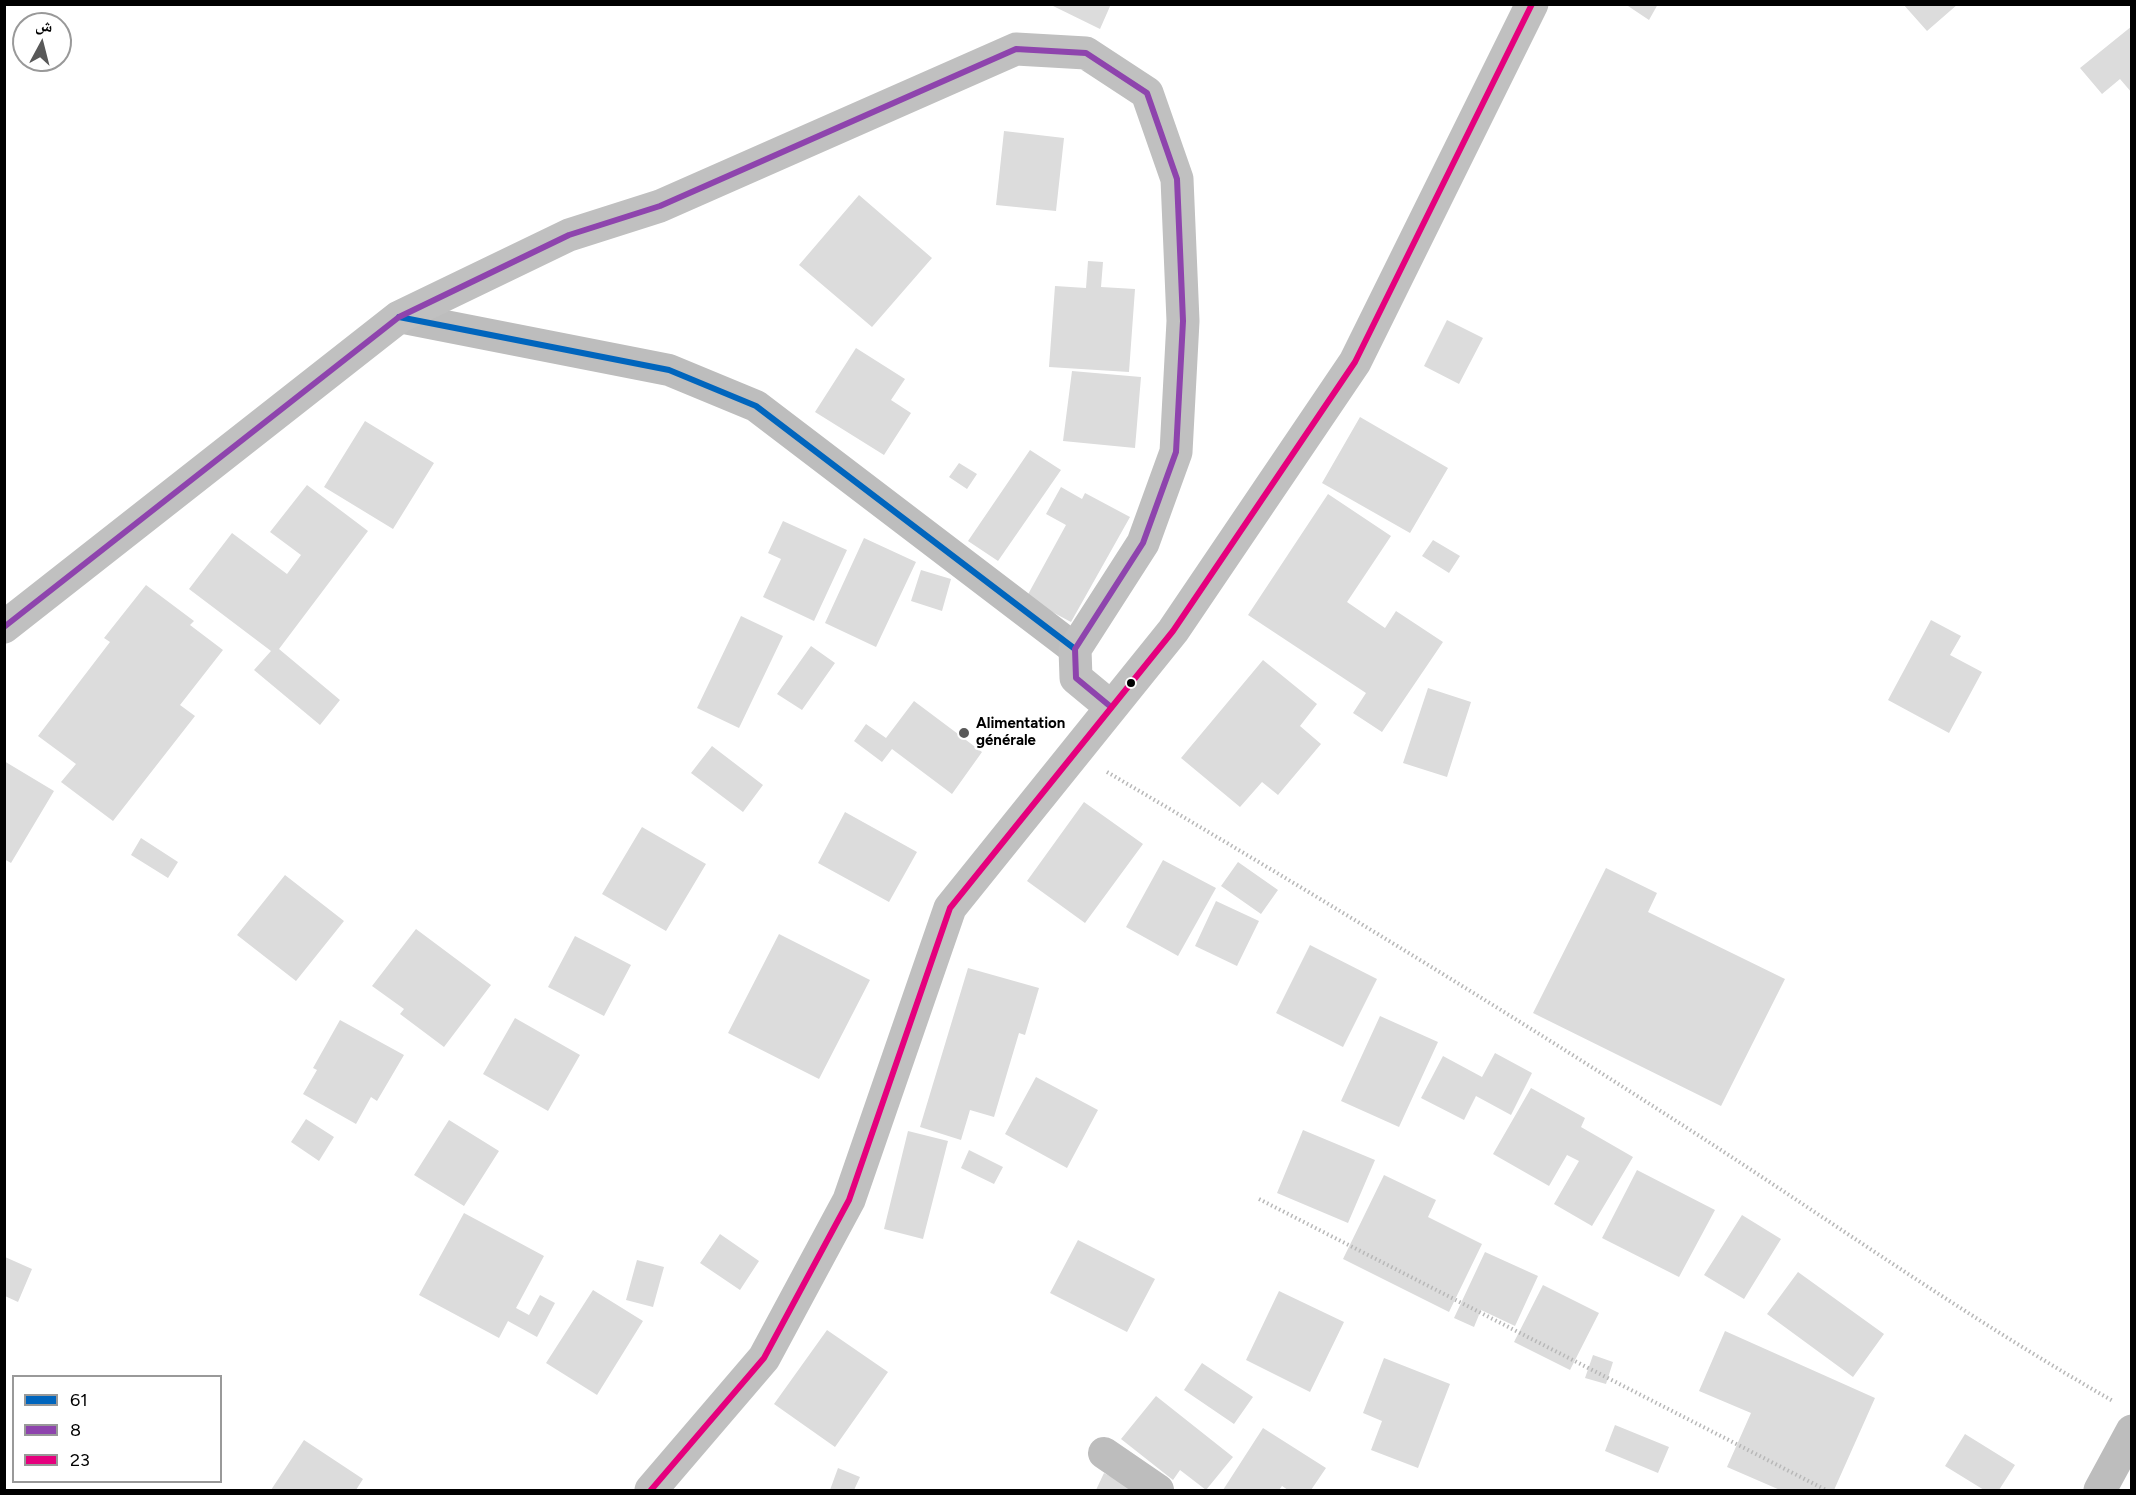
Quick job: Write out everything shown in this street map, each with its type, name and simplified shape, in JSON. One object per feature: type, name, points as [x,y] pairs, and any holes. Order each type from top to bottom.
[{"type":"main road","points":[[2100,1491],[2127,1419]]},
{"type":"street","points":[[651,1491],[764,1358],[849,1200],[950,908],[1173,631],[1355,362],[1532,4]]},
{"type":"street","points":[[4,627],[399,317],[569,235],[660,206],[1016,49],[1086,53],[1147,93],[1177,179],[1183,321],[1176,452],[1143,543],[1075,649],[1076,678],[1111,707]]},
{"type":"street","points":[[399,317],[669,370],[756,406],[1075,649]]},
{"type":"street","points":[[1104,1453],[1158,1491]]},
{"type":"path","points":[[1074,753],[1370,927],[1700,1137],[2127,1419]]},
{"type":"path","points":[[1259,1199],[1826,1491]]},
{"type":"building","points":[[1049,4],[1111,4],[1100,29]]},
{"type":"building","points":[[1625,4],[1658,4],[1649,20]]},
{"type":"building","points":[[1903,4],[1958,4],[1927,31]]},
{"type":"building","points":[[2132,26],[2132,93],[2120,79],[2102,94],[2080,68]]},
{"type":"building","points":[[1004,131],[1064,138],[1056,211],[996,205]]},
{"type":"building","points":[[859,195],[932,258],[872,327],[799,265]]},
{"type":"building","points":[[1088,261],[1103,262],[1101,287],[1135,289],[1129,372],[1049,367],[1055,286],[1086,288]]},
{"type":"building","points":[[1447,320],[1483,338],[1459,384],[1424,366]]},
{"type":"building","points":[[856,348],[905,379],[891,400],[911,413],[884,455],[815,412]]},
{"type":"building","points":[[1072,371],[1141,377],[1135,448],[1063,441]]},
{"type":"building","points":[[1360,417],[1448,468],[1410,533],[1322,483]]},
{"type":"building","points":[[365,421],[434,463],[393,529],[324,487]]},
{"type":"building","points":[[1030,450],[1061,470],[998,561],[968,541]]},
{"type":"building","points":[[959,463],[977,474],[967,489],[949,477]]},
{"type":"building","points":[[307,485],[368,531],[279,649],[340,700],[320,725],[254,670],[271,651],[189,589],[232,533],[287,574],[301,555],[270,532]]},
{"type":"building","points":[[1061,487],[1082,499],[1085,493],[1130,517],[1071,622],[1026,598],[1066,525],[1046,514]]},
{"type":"building","points":[[1328,494],[1391,536],[1347,602],[1385,628],[1396,611],[1443,642],[1382,732],[1353,713],[1366,693],[1248,615]]},
{"type":"building","points":[[783,521],[847,550],[814,621],[763,597],[781,559],[768,553]]},
{"type":"building","points":[[864,538],[916,562],[876,647],[825,623]]},
{"type":"building","points":[[1433,540],[1460,556],[1449,573],[1422,556]]},
{"type":"building","points":[[921,570],[951,579],[942,611],[911,601]]},
{"type":"building","points":[[146,585],[194,621],[190,625],[223,650],[180,705],[195,716],[113,821],[61,782],[76,764],[38,736],[110,642],[104,638]]},
{"type":"building","points":[[741,616],[783,636],[739,728],[697,708]]},
{"type":"building","points":[[1931,620],[1961,636],[1950,655],[1982,672],[1949,733],[1888,700]]},
{"type":"building","points":[[811,646],[835,663],[802,710],[777,694]]},
{"type":"building","points":[[1263,660],[1317,704],[1300,726],[1321,744],[1278,795],[1262,782],[1240,807],[1181,758]]},
{"type":"building","points":[[1428,688],[1471,702],[1447,777],[1403,763]]},
{"type":"building","points":[[914,701],[982,752],[952,794],[892,749],[882,762],[854,741],[866,724],[886,738]]},
{"type":"building","points":[[712,746],[763,785],[743,812],[691,773]]},
{"type":"building","points":[[4,761],[54,791],[11,863],[4,859]]},
{"type":"building","points":[[1084,802],[1143,844],[1085,923],[1027,881]]},
{"type":"building","points":[[845,812],[917,852],[889,902],[818,863]]},
{"type":"building","points":[[642,827],[706,864],[666,931],[602,894]]},
{"type":"building","points":[[141,838],[178,862],[168,878],[131,855]]},
{"type":"building","points":[[1163,860],[1216,888],[1178,956],[1126,927]]},
{"type":"building","points":[[1238,862],[1278,890],[1261,914],[1221,886]]},
{"type":"building","points":[[1606,868],[1657,893],[1648,912],[1785,979],[1721,1106],[1533,1013]]},
{"type":"building","points":[[285,875],[344,921],[296,981],[237,935]]},
{"type":"building","points":[[1216,901],[1259,921],[1237,966],[1195,946]]},
{"type":"building","points":[[416,929],[491,985],[444,1047],[400,1014],[404,1009],[372,986]]},
{"type":"building","points":[[779,934],[870,980],[819,1079],[728,1033]]},
{"type":"building","points":[[575,936],[631,965],[604,1016],[548,987]]},
{"type":"building","points":[[1310,945],[1377,979],[1343,1047],[1276,1013]]},
{"type":"building","points":[[968,968],[1039,988],[1025,1035],[1019,1033],[994,1117],[970,1110],[961,1140],[920,1127]]},
{"type":"building","points":[[1380,1016],[1438,1042],[1399,1127],[1341,1101]]},
{"type":"building","points":[[515,1018],[580,1055],[548,1111],[483,1074]]},
{"type":"building","points":[[340,1020],[404,1055],[377,1101],[371,1097],[356,1124],[303,1094],[317,1070],[313,1068]]},
{"type":"building","points":[[1495,1053],[1532,1073],[1511,1115],[1476,1096],[1464,1120],[1421,1098],[1443,1056],[1482,1077]]},
{"type":"building","points":[[1036,1077],[1098,1110],[1067,1168],[1005,1134]]},
{"type":"building","points":[[1531,1088],[1585,1118],[1581,1127],[1633,1157],[1592,1226],[1554,1204],[1579,1161],[1567,1155],[1549,1186],[1493,1154]]},
{"type":"building","points":[[306,1119],[334,1137],[319,1161],[291,1142]]},
{"type":"building","points":[[449,1120],[499,1151],[464,1206],[414,1175]]},
{"type":"building","points":[[1303,1130],[1375,1160],[1348,1223],[1277,1193]]},
{"type":"building","points":[[908,1131],[948,1141],[923,1239],[884,1229]]},
{"type":"building","points":[[969,1150],[1003,1167],[994,1184],[961,1168]]},
{"type":"building","points":[[1637,1170],[1715,1210],[1679,1277],[1602,1238]]},
{"type":"building","points":[[1384,1175],[1436,1200],[1428,1217],[1482,1244],[1449,1312],[1343,1259]]},
{"type":"building","points":[[464,1213],[544,1256],[516,1308],[529,1315],[540,1295],[555,1303],[537,1337],[508,1321],[499,1338],[419,1295]]},
{"type":"building","points":[[1742,1215],[1781,1239],[1744,1299],[1704,1275]]},
{"type":"building","points":[[720,1234],[759,1261],[740,1290],[700,1263]]},
{"type":"building","points":[[1078,1240],[1155,1279],[1127,1332],[1050,1293]]},
{"type":"building","points":[[1485,1252],[1538,1276],[1515,1326],[1481,1310],[1474,1327],[1454,1318]]},
{"type":"building","points":[[5,1257],[32,1269],[18,1302],[5,1296]]},
{"type":"building","points":[[637,1260],[664,1267],[653,1307],[626,1300]]},
{"type":"building","points":[[1798,1272],[1884,1334],[1853,1377],[1767,1314]]},
{"type":"building","points":[[1543,1285],[1599,1313],[1570,1370],[1514,1342]]},
{"type":"building","points":[[593,1290],[643,1321],[597,1395],[546,1363]]},
{"type":"building","points":[[1279,1291],[1344,1322],[1310,1392],[1246,1360]]},
{"type":"building","points":[[827,1330],[888,1372],[835,1447],[774,1404]]},
{"type":"building","points":[[1725,1331],[1875,1398],[1834,1490],[1780,1490],[1727,1467],[1751,1413],[1699,1391]]},
{"type":"building","points":[[1593,1355],[1613,1362],[1606,1384],[1585,1378]]},
{"type":"building","points":[[1384,1358],[1450,1384],[1418,1468],[1371,1450],[1382,1421],[1363,1413]]},
{"type":"building","points":[[1202,1363],[1253,1397],[1234,1424],[1184,1390]]},
{"type":"building","points":[[1156,1396],[1233,1457],[1206,1490],[1180,1470],[1173,1480],[1121,1439]]},
{"type":"building","points":[[1615,1425],[1669,1447],[1658,1473],[1605,1451]]},
{"type":"building","points":[[1263,1428],[1326,1468],[1311,1490],[1288,1490],[1282,1486],[1279,1490],[1223,1490]]},
{"type":"building","points":[[1965,1434],[2015,1465],[1999,1490],[1984,1490],[1945,1466]]},
{"type":"building","points":[[304,1440],[363,1479],[356,1490],[271,1490]]},
{"type":"building","points":[[838,1468],[860,1477],[854,1490],[830,1490]]},
{"type":"building","points":[[1104,1473],[1134,1488],[1133,1490],[1096,1490]]},
{"type":"transit line","name":"23","points":[[651,1490],[764,1358],[849,1200],[950,908],[1173,631],[1355,362],[1532,4]]},
{"type":"transit line","name":"8","points":[[4,627],[399,317],[569,235],[660,206],[1016,49],[1086,53],[1147,93],[1177,179],[1183,321],[1176,452],[1143,543],[1075,649],[1076,678],[1111,707]]},
{"type":"transit line","name":"61","points":[[399,317],[669,370],[756,406],[1075,649]]},
{"type":"place","name":"Alimentation générale","points":[[964,733]]}]
